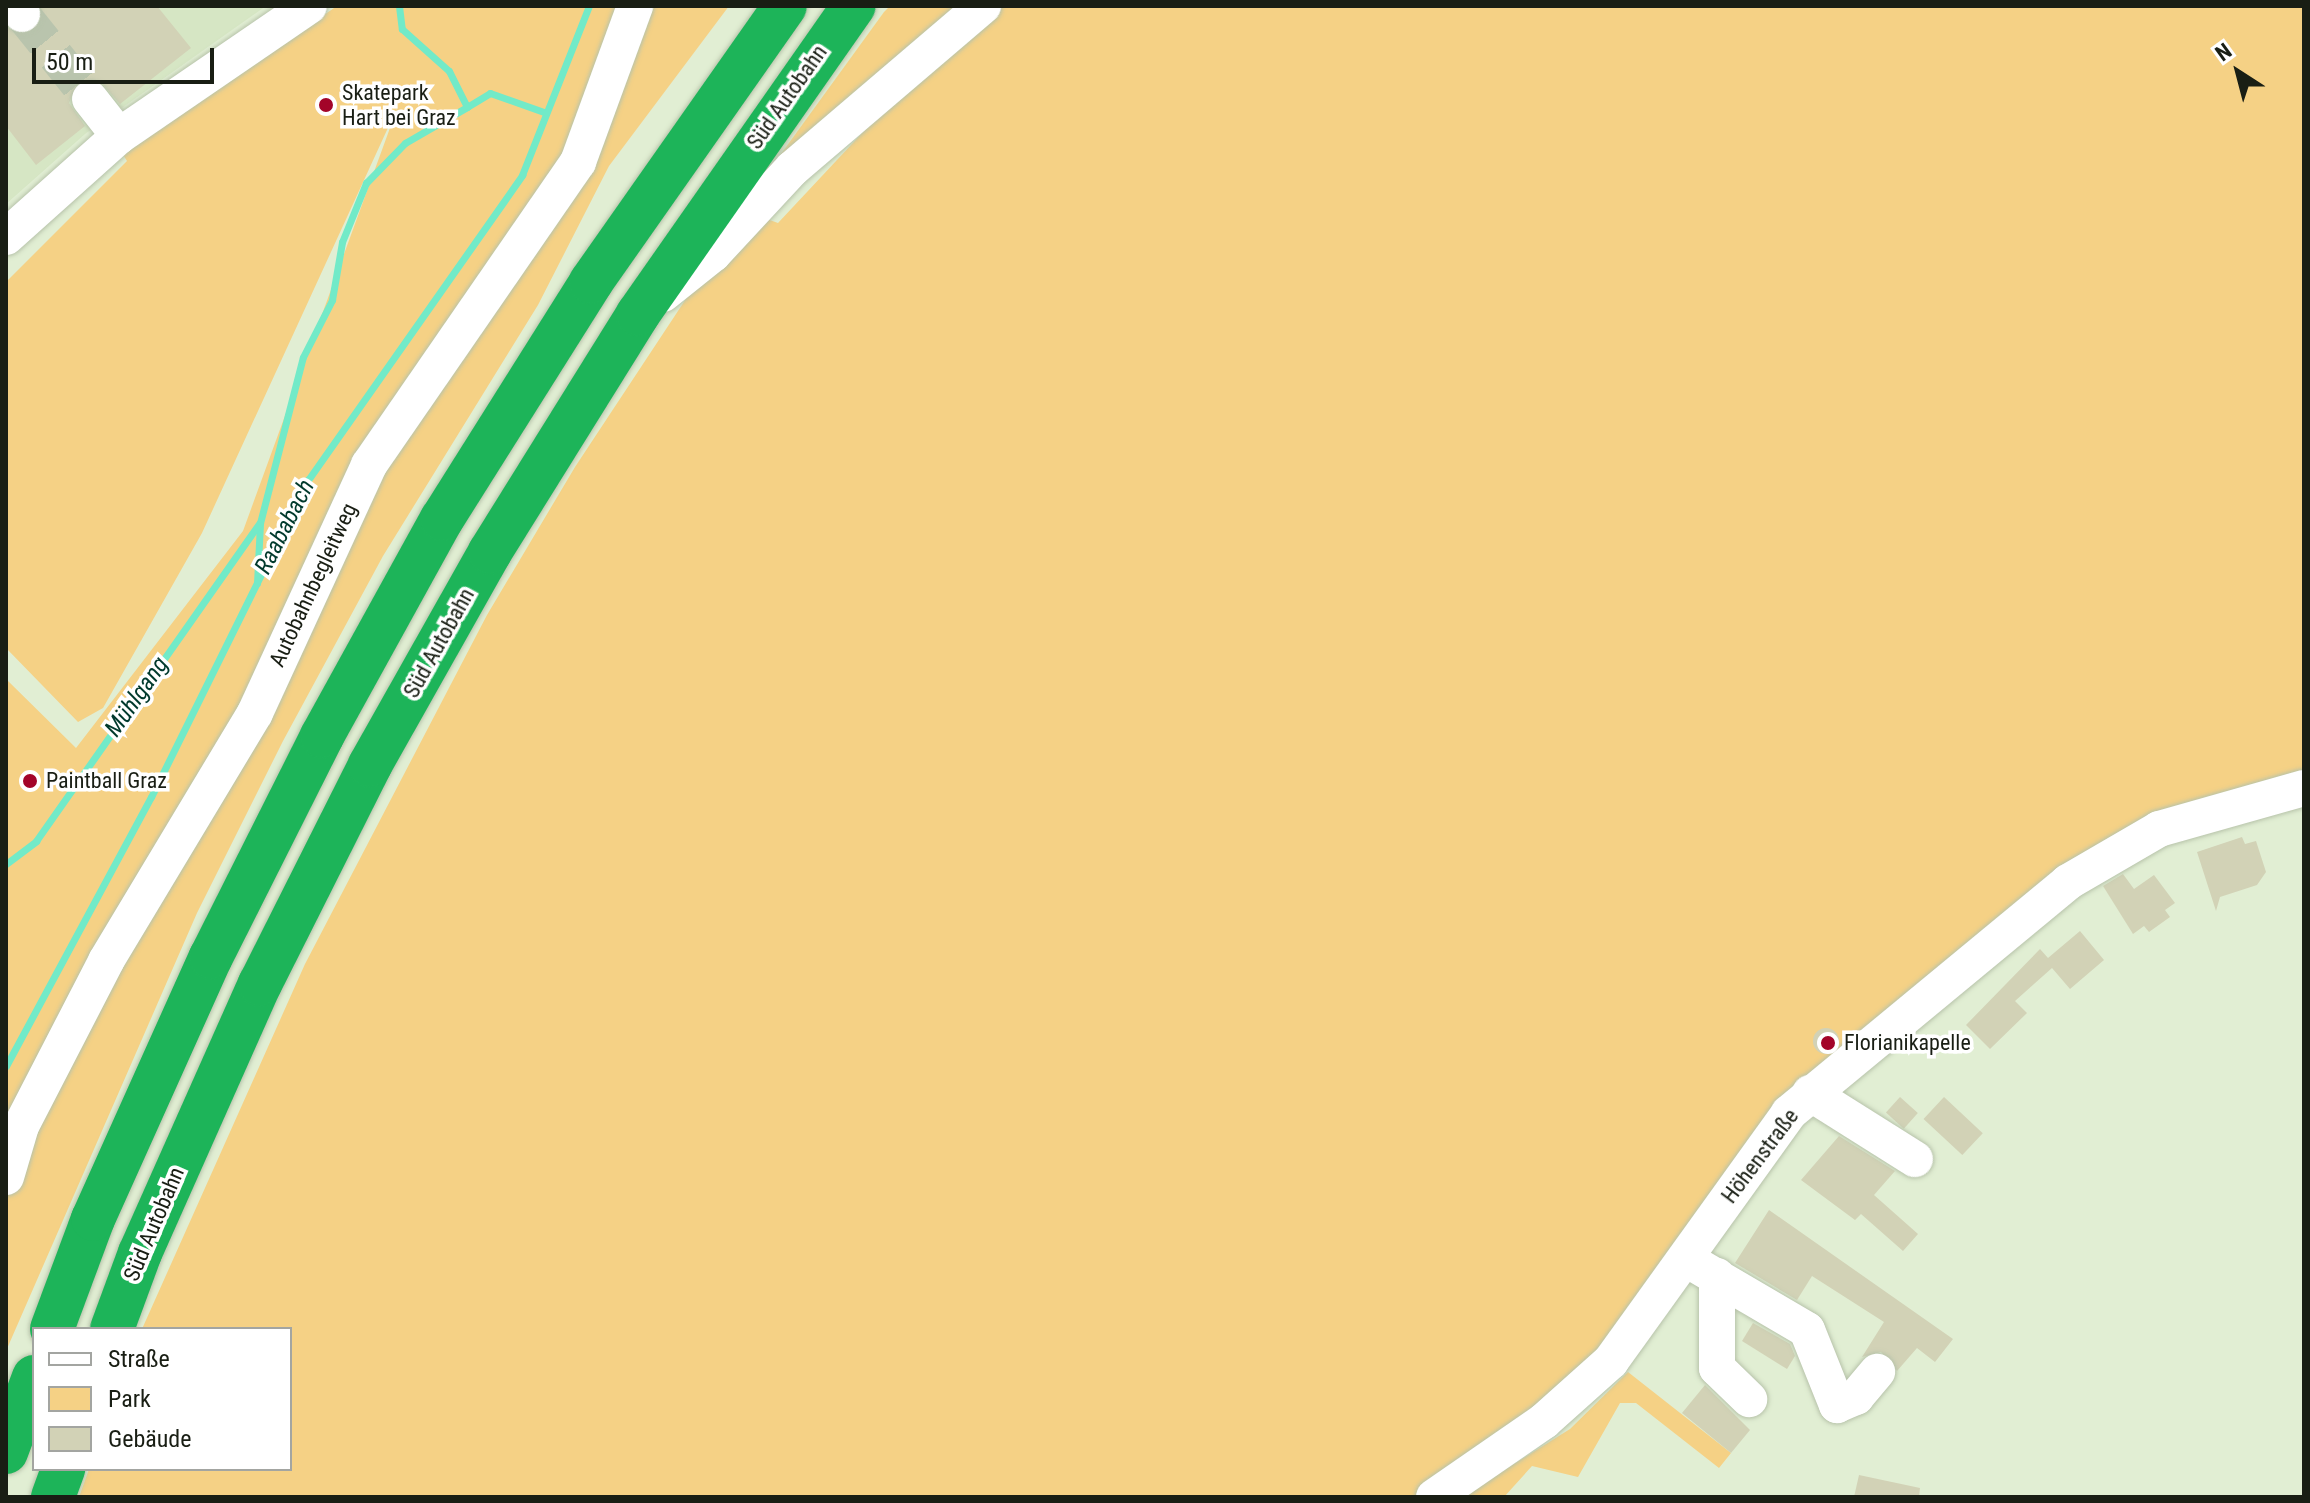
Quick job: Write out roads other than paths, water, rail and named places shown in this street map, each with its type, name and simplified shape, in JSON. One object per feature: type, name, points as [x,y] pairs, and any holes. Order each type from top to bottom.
[{"type":"highway","points":[[53,1327],[93,1219],[211,957],[322,736],[442,519],[591,282],[785,6]]},
{"type":"highway","name":"Süd Autobahn","points":[[113,1327],[140,1253],[260,984],[370,765],[490,552],[638,314],[854,6]]},
{"type":"highway","points":[[6,1452],[32,1382]]},
{"type":"highway","points":[[53,1497],[62,1471]]},
{"type":"street","points":[[6,237],[119,136],[309,6]]},
{"type":"street","name":"Autobahnbegleitweg","points":[[6,1177],[21,1126],[106,961],[255,713],[369,465],[578,162],[635,6]]},
{"type":"street","points":[[638,314],[713,254],[793,168],[983,6]]},
{"type":"street","points":[[90,99],[119,136]]},
{"type":"street","name":"Höhenstraße","points":[[1434,1497],[1580,1392],[1638,1328],[1701,1268],[1760,1150],[1810,1093],[2112,852],[2201,814],[2304,788]]},
{"type":"street","points":[[1810,1093],[1915,1159]]},
{"type":"street","points":[[1701,1268],[1807,1330],[1837,1405],[1856,1397],[1877,1372]]},
{"type":"street","points":[[1701,1268],[1717,1368],[1749,1399]]},
{"type":"waterway","points":[[399,6],[402,29],[449,71],[467,107],[490,93],[544,112]]},
{"type":"waterway","name":"Raababach","points":[[6,1066],[151,797],[308,480],[522,175],[589,6]]},
{"type":"waterway","points":[[257,583],[260,523],[303,357],[332,300],[342,242],[366,183],[405,143],[467,107]]},
{"type":"waterway","name":"Mühlgang","points":[[6,864],[36,841],[259,524]]},
{"type":"tunnel","points":[[22,14],[90,99]]},
{"type":"place","name":"Skatepark Hart bei Graz","points":[[326,105]]},
{"type":"place","name":"Paintball Graz","points":[[30,781]]},
{"type":"place","name":"Florianikapelle","points":[[1828,1043]]}]
